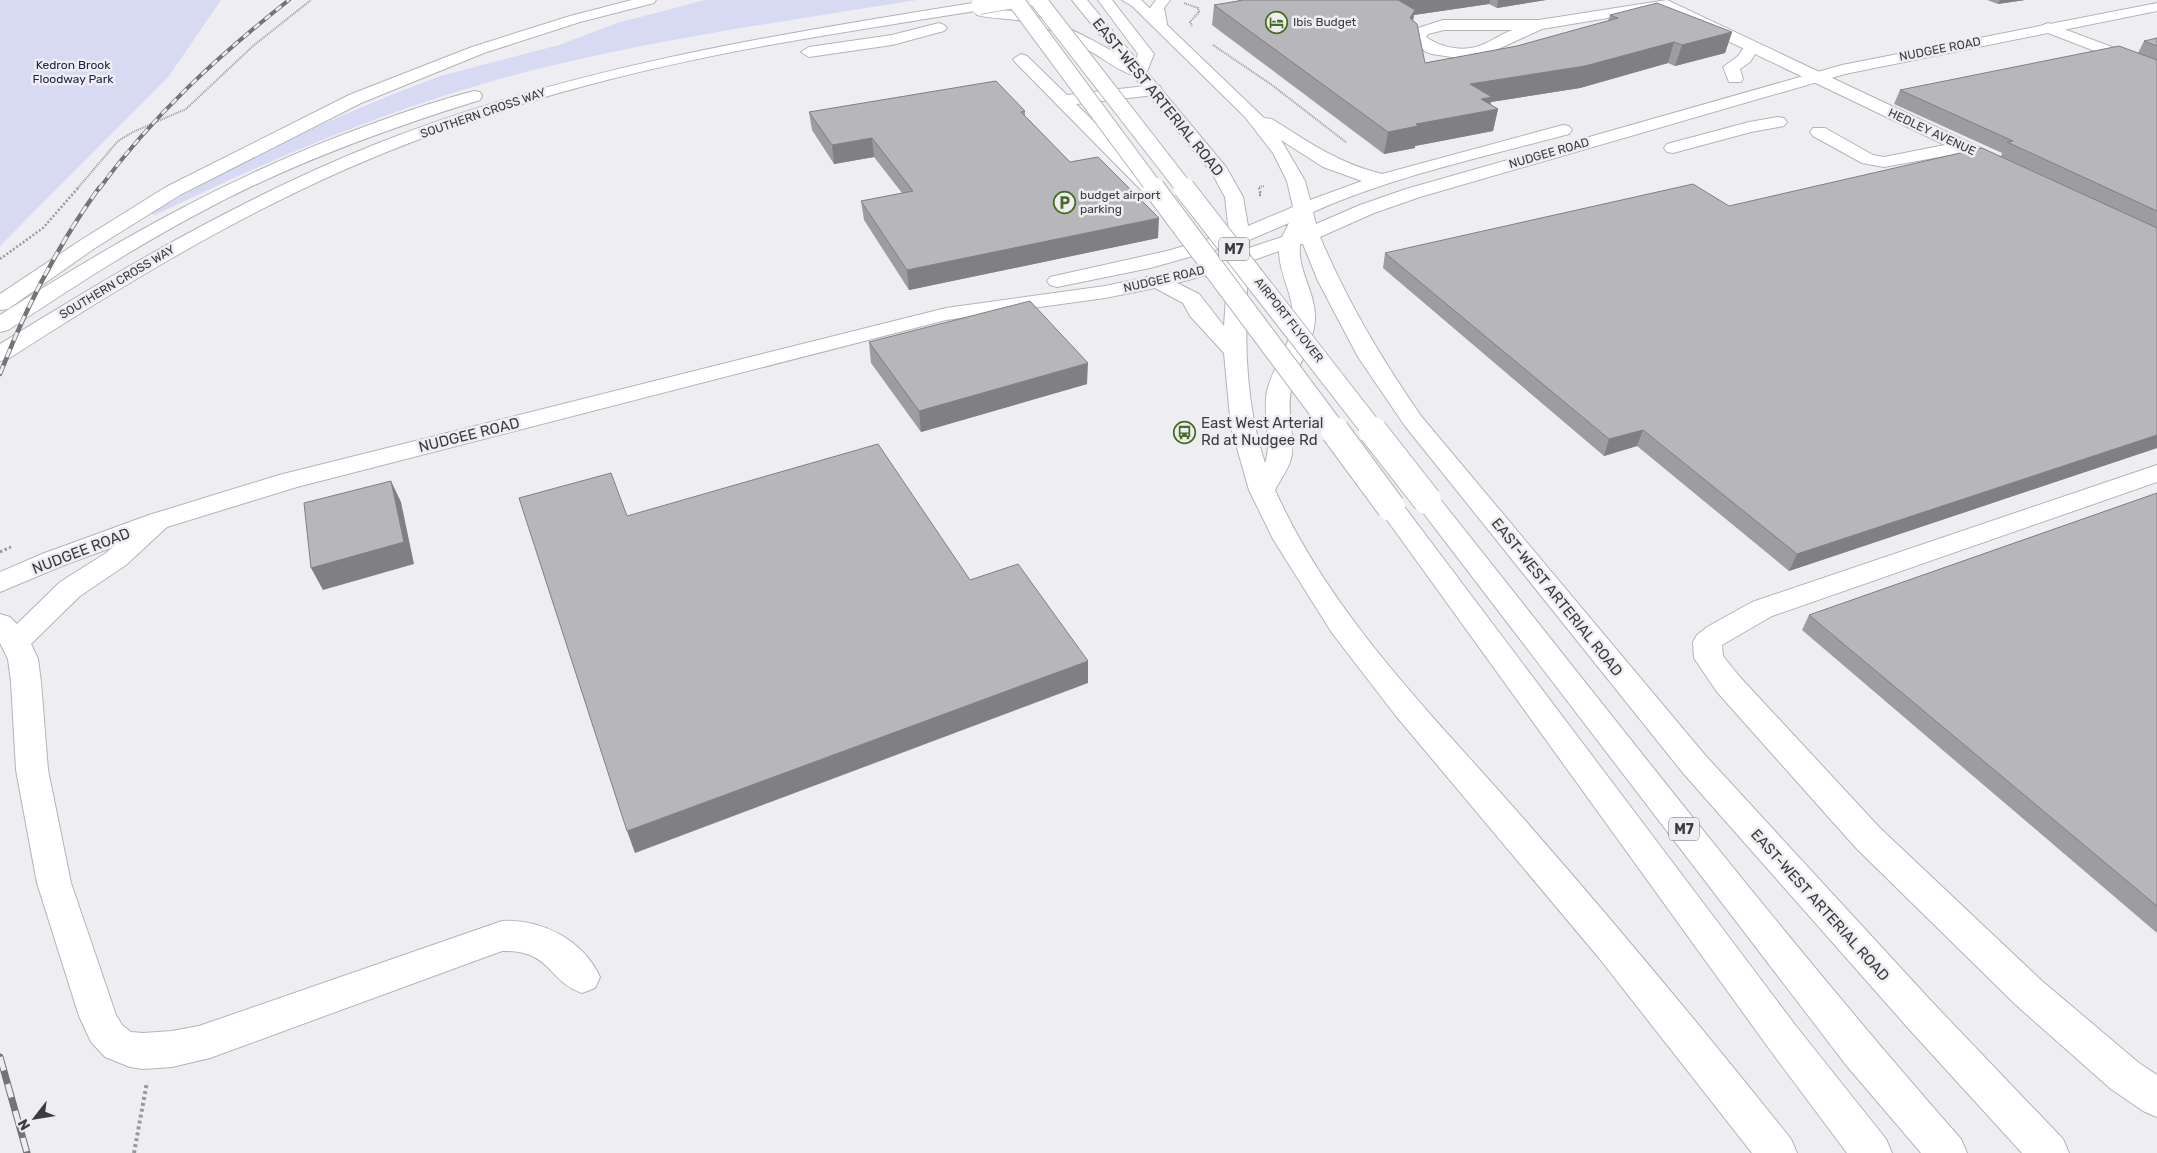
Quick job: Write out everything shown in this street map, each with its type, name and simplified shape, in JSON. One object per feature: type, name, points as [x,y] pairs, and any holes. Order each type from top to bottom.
[{"type":"main road","points":[[0,304],[88,244],[172,191],[355,99],[478,50],[565,22],[648,0]]},
{"type":"main road","name":"SOUTHERN CROSS WAY","points":[[0,354],[103,289],[185,241],[299,183],[458,120],[542,93],[649,65],[891,16],[960,0]]},
{"type":"main road","points":[[791,55],[909,36],[948,26],[982,12],[1003,0]]},
{"type":"main road","name":"SOUTHERN CROSS WAY","points":[[0,325],[156,229],[210,200],[320,149],[437,107],[610,60],[891,16],[1014,0]]},
{"type":"main road","name":"AIRPORT FLYOVER","points":[[1014,0],[1778,1031],[1872,1153]]},
{"type":"main road","name":"AIRPORT FLYOVER","points":[[1038,0],[1778,950],[1860,1052],[1947,1153]]},
{"type":"main road","name":"EAST-WEST ARTERIAL ROAD","points":[[1079,0],[1220,171],[1234,196],[1240,236],[1234,351],[1242,426],[1262,490],[1296,558],[1379,676],[1581,908],[1778,1153]]},
{"type":"main road","points":[[982,12],[1012,13],[1054,25],[1082,38],[1139,73],[1146,54],[1106,0]]},
{"type":"main road","points":[[1159,24],[1158,8],[1163,0]]},
{"type":"main road","points":[[1539,24],[1512,35],[1485,50],[1458,53],[1432,49],[1417,38],[1423,31],[1443,26],[1539,24],[1691,0]]},
{"type":"main road","points":[[2004,22],[2122,0]]},
{"type":"main road","points":[[1134,2],[1251,113],[1289,165],[1304,210],[1299,238],[1288,257],[1301,294],[1304,319],[1299,342],[1279,390],[1276,416],[1279,457],[1262,490]]},
{"type":"main road","points":[[1664,5],[1788,64]]},
{"type":"main road","name":"NUDGEE ROAD","points":[[0,583],[60,557],[158,521],[307,476],[946,314],[1160,282],[1239,259],[1299,238],[1367,209],[1414,193],[1812,68],[1903,56],[2157,7]]},
{"type":"main road","points":[[2023,18],[2157,70]]},
{"type":"main road","points":[[1718,85],[1742,77],[1731,67],[1744,59],[1752,46]]},
{"type":"main road","points":[[1021,59],[1154,192]]},
{"type":"main road","name":"NUDGEE ROAD","points":[[1770,69],[1788,64],[1812,68]]},
{"type":"main road","name":"HEDLEY AVENUE","points":[[1812,68],[1964,147],[2017,172]]},
{"type":"main road","points":[[1063,101],[1154,90]]},
{"type":"main road","points":[[103,289],[172,260],[261,216],[368,168],[482,127],[585,97]]},
{"type":"main road","points":[[1251,113],[1341,169],[1382,180]]},
{"type":"main road","points":[[1673,148],[1749,127],[1778,122]]},
{"type":"main road","name":"NUDGEE ROAD","points":[[946,314],[981,299],[1151,261],[1240,236],[1382,180],[1581,124]]},
{"type":"main road","points":[[1842,126],[1819,132],[1868,159],[1884,162],[1964,147]]},
{"type":"main road","name":"EAST-WEST ARTERIAL ROAD","points":[[1299,238],[1328,281],[1354,332],[1413,421],[1694,764],[1811,895],[2049,1153]]},
{"type":"main road","points":[[1160,282],[1191,299],[1198,311],[1234,351]]},
{"type":"main road","points":[[2157,473],[1771,606],[1717,634],[1707,642],[1706,650],[1715,668],[1760,722],[1868,838],[2029,993],[2125,1076],[2157,1098]]},
{"type":"main road","points":[[158,521],[116,560],[93,572],[8,633],[22,659],[26,682],[32,770],[54,883],[78,961],[98,1016],[108,1036],[119,1046],[132,1050],[179,1049],[210,1040],[502,936],[530,937],[544,943],[558,952],[582,977]]},
{"type":"path","points":[[0,259],[43,228],[118,141],[190,107],[239,59],[311,0]]},
{"type":"path","points":[[1178,2],[1198,8],[1198,12],[1190,22],[1192,26]]},
{"type":"path","points":[[1208,42],[1272,85],[1360,154],[1356,161],[1341,169]]},
{"type":"path","points":[[1255,195],[1261,195],[1259,187],[1265,186]]},
{"type":"path","points":[[0,552],[11,547]]},
{"type":"path","points":[[134,1153],[153,1050]]},
{"type":"green space","name":"Kedron Brook Floodway Park","points":[[0,0],[221,0],[169,76],[0,246]]},
{"type":"green space","points":[[705,0],[917,0],[651,44],[545,67],[493,81],[406,108],[321,140],[155,215],[150,213],[245,162],[327,122],[440,76],[559,45],[617,23]]},
{"type":"building","points":[[1244,0],[1398,0],[1415,10],[1410,18],[1417,24],[1425,63],[1517,46],[1618,18],[1610,15],[1657,3],[1732,32],[1682,45],[1674,42],[1585,66],[1470,84],[1492,97],[1481,99],[1498,109],[1416,124],[1418,126],[1388,132],[1214,5]]},
{"type":"building","points":[[2157,38],[2157,46],[2144,41]]},
{"type":"building","points":[[2119,46],[2157,60],[2157,211],[2007,142],[2013,141],[1900,90]]},
{"type":"building","points":[[996,81],[1025,111],[1021,112],[1070,162],[1098,157],[1159,218],[907,270],[861,201],[913,191],[872,138],[832,145],[809,112]]},
{"type":"building","points":[[1982,148],[2157,228],[2157,435],[1797,554],[1643,430],[1609,439],[1385,253],[1693,184],[1729,206]]},
{"type":"building","points":[[1030,301],[1088,363],[919,411],[869,342]]},
{"type":"building","points":[[878,444],[970,580],[1018,564],[1088,661],[627,831],[519,498],[611,473],[627,516]]},
{"type":"building","points":[[391,481],[404,542],[311,568],[304,503]]},
{"type":"building","points":[[2157,493],[2157,906],[1809,615]]},
{"type":"railway","points":[[99,189],[119,162],[187,88],[289,0]]},
{"type":"railway","points":[[0,374],[32,301],[56,255],[99,188]]},
{"type":"railway","points":[[0,1057],[27,1153]]},
{"type":"place","name":"Ibis Budget","points":[[1277,22]]},
{"type":"place","name":"budget airport parking","points":[[1064,202]]},
{"type":"place","name":"East West Arterial Rd at Nudgee Rd","points":[[1185,432]]}]
